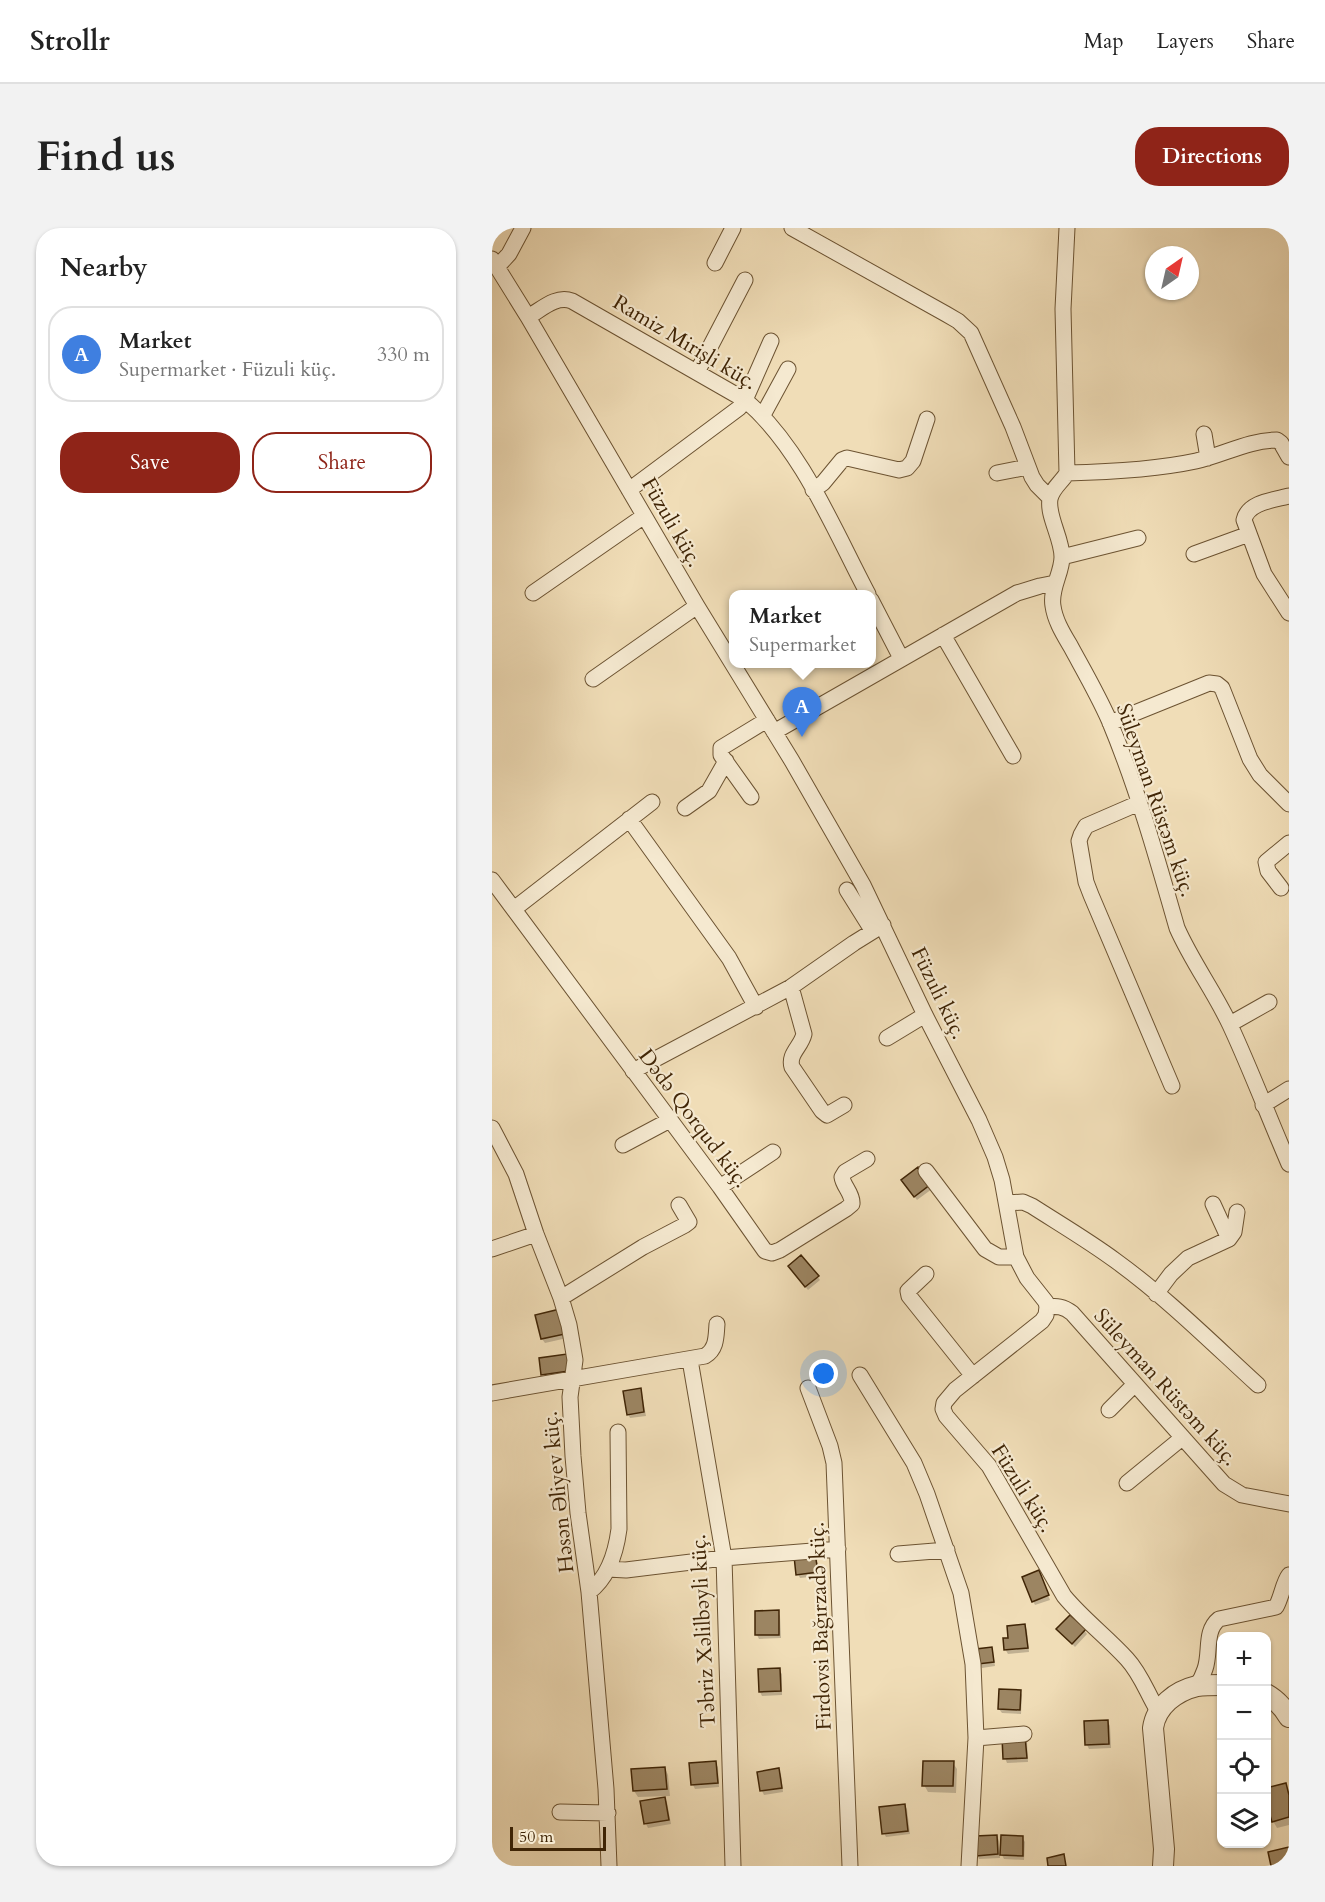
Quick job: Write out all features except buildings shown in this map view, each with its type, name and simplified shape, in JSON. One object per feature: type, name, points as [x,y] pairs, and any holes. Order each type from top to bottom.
[{"type":"street","points":[[495,263],[509,254],[523,228]]},
{"type":"street","points":[[715,263],[733,228]]},
{"type":"street","points":[[792,228],[958,321],[971,333],[1013,427],[1028,467],[1037,485],[1050,498],[1067,472],[1063,309],[1068,228]]},
{"type":"street","name":"Füzuli küç.","points":[[495,263],[729,658]]},
{"type":"street","points":[[697,372],[745,280]]},
{"type":"street","name":"Ramiz Mirişli küç.","points":[[528,317],[558,300],[564,298],[573,301],[745,400],[779,434],[813,490],[866,590]]},
{"type":"street","points":[[629,490],[731,416],[745,400],[771,342]]},
{"type":"street","points":[[763,416],[788,369]]},
{"type":"street","points":[[813,490],[823,483],[842,460],[847,459],[899,470],[907,468],[913,461],[927,419]]},
{"type":"street","points":[[1204,434],[1208,458]]},
{"type":"street","points":[[1067,472],[1175,465],[1208,458],[1253,443],[1277,440],[1289,457]]},
{"type":"street","points":[[997,473],[1028,467]]},
{"type":"street","points":[[1287,606],[1264,574],[1244,520],[1245,513],[1252,507],[1289,496]]},
{"type":"street","name":"Süleyman Rüstəm küç.","points":[[1050,498],[1062,558],[1052,598],[1055,616],[1110,723],[1139,803],[1184,945],[1230,1024],[1289,1164]]},
{"type":"street","points":[[533,593],[644,516]]},
{"type":"street","points":[[1194,554],[1249,534]]},
{"type":"street","points":[[1062,558],[1138,538]]},
{"type":"street","points":[[750,797],[721,755],[721,748],[771,726],[901,658],[1017,593],[1055,583]]},
{"type":"street","points":[[593,679],[697,606]]},
{"type":"street","points":[[876,610],[901,658]]},
{"type":"street","points":[[943,635],[1013,756]]},
{"type":"street","name":"Füzuli küç.","points":[[735,668],[837,837],[878,927],[979,1120],[995,1157],[1007,1203],[1016,1257],[1027,1278],[1046,1302],[1046,1315],[1034,1328],[947,1397],[943,1409],[946,1416],[989,1466],[1064,1596],[1128,1660],[1140,1675],[1158,1711]]},
{"type":"street","points":[[1110,723],[1209,683],[1217,684],[1222,688],[1250,759],[1260,775],[1289,804]]},
{"type":"street","points":[[685,808],[709,791],[726,761]]},
{"type":"street","points":[[514,909],[652,802]]},
{"type":"street","points":[[1139,803],[1086,826],[1079,841],[1086,882],[1091,896],[1172,1086]]},
{"type":"street","points":[[629,819],[729,958],[756,1007]]},
{"type":"street","points":[[1281,888],[1268,871],[1266,862],[1289,843]]},
{"type":"street","name":"Dədə Qorqud küç.","points":[[495,889],[514,909],[765,1251],[772,1253],[780,1250],[852,1204],[852,1198],[843,1183],[842,1176],[867,1159]]},
{"type":"street","points":[[633,1071],[791,987],[878,927],[847,890]]},
{"type":"street","points":[[791,987],[804,1034],[803,1042],[792,1055],[790,1061],[792,1067],[822,1111],[827,1114],[844,1106]]},
{"type":"street","points":[[1230,1024],[1269,1002]]},
{"type":"street","points":[[887,1038],[925,1015]]},
{"type":"street","points":[[1263,1105],[1289,1089]]},
{"type":"street","points":[[623,1145],[670,1120]]},
{"type":"street","name":"Həsən Əliyev küç.","points":[[492,1128],[516,1174],[561,1298],[575,1360],[570,1397],[573,1456],[589,1592],[608,1813],[609,1866]]},
{"type":"street","points":[[720,1187],[773,1152]]},
{"type":"street","points":[[926,1171],[985,1249],[999,1257],[1016,1257]]},
{"type":"street","points":[[1007,1203],[1023,1202],[1116,1261],[1156,1293],[1258,1385]]},
{"type":"street","points":[[1213,1204],[1228,1239]]},
{"type":"street","points":[[561,1298],[643,1246],[689,1222],[679,1205]]},
{"type":"street","points":[[1156,1293],[1188,1258],[1228,1239],[1234,1232],[1237,1212]]},
{"type":"street","points":[[492,1249],[536,1234]]},
{"type":"street","points":[[926,1274],[908,1291],[909,1296],[973,1376]]},
{"type":"street","name":"Süleyman Rüstəm küç.","points":[[1047,1307],[1058,1306],[1072,1313],[1224,1484],[1242,1495],[1289,1504]]},
{"type":"street","points":[[492,1393],[690,1359],[711,1353],[714,1348],[717,1324]]},
{"type":"street","name":"Təbriz Xəlilbəyli küç.","points":[[690,1359],[724,1558],[733,1866]]},
{"type":"street","points":[[861,1375],[914,1463],[961,1593],[973,1664],[976,1738],[969,1866]]},
{"type":"street","points":[[1109,1410],[1134,1385]]},
{"type":"street","name":"Firdovsi Bağırzadə küç.","points":[[808,1388],[834,1463],[850,1866]]},
{"type":"street","points":[[589,1592],[603,1579],[617,1543],[619,1529],[618,1432]]},
{"type":"street","points":[[1127,1483],[1182,1438]]},
{"type":"street","points":[[608,1569],[626,1570],[724,1558],[838,1549]]},
{"type":"street","points":[[898,1554],[947,1550]]},
{"type":"street","points":[[1197,1686],[1206,1669],[1213,1624],[1219,1619],[1276,1607],[1289,1575]]},
{"type":"street","points":[[1163,1866],[1164,1849],[1154,1718],[1165,1703],[1175,1696],[1197,1686],[1217,1684]]},
{"type":"street","points":[[1271,1697],[1289,1717]]},
{"type":"street","points":[[976,1738],[1024,1734]]},
{"type":"street","points":[[560,1812],[608,1813]]},
{"type":"place","name":"Market","points":[[802,737]]}]
